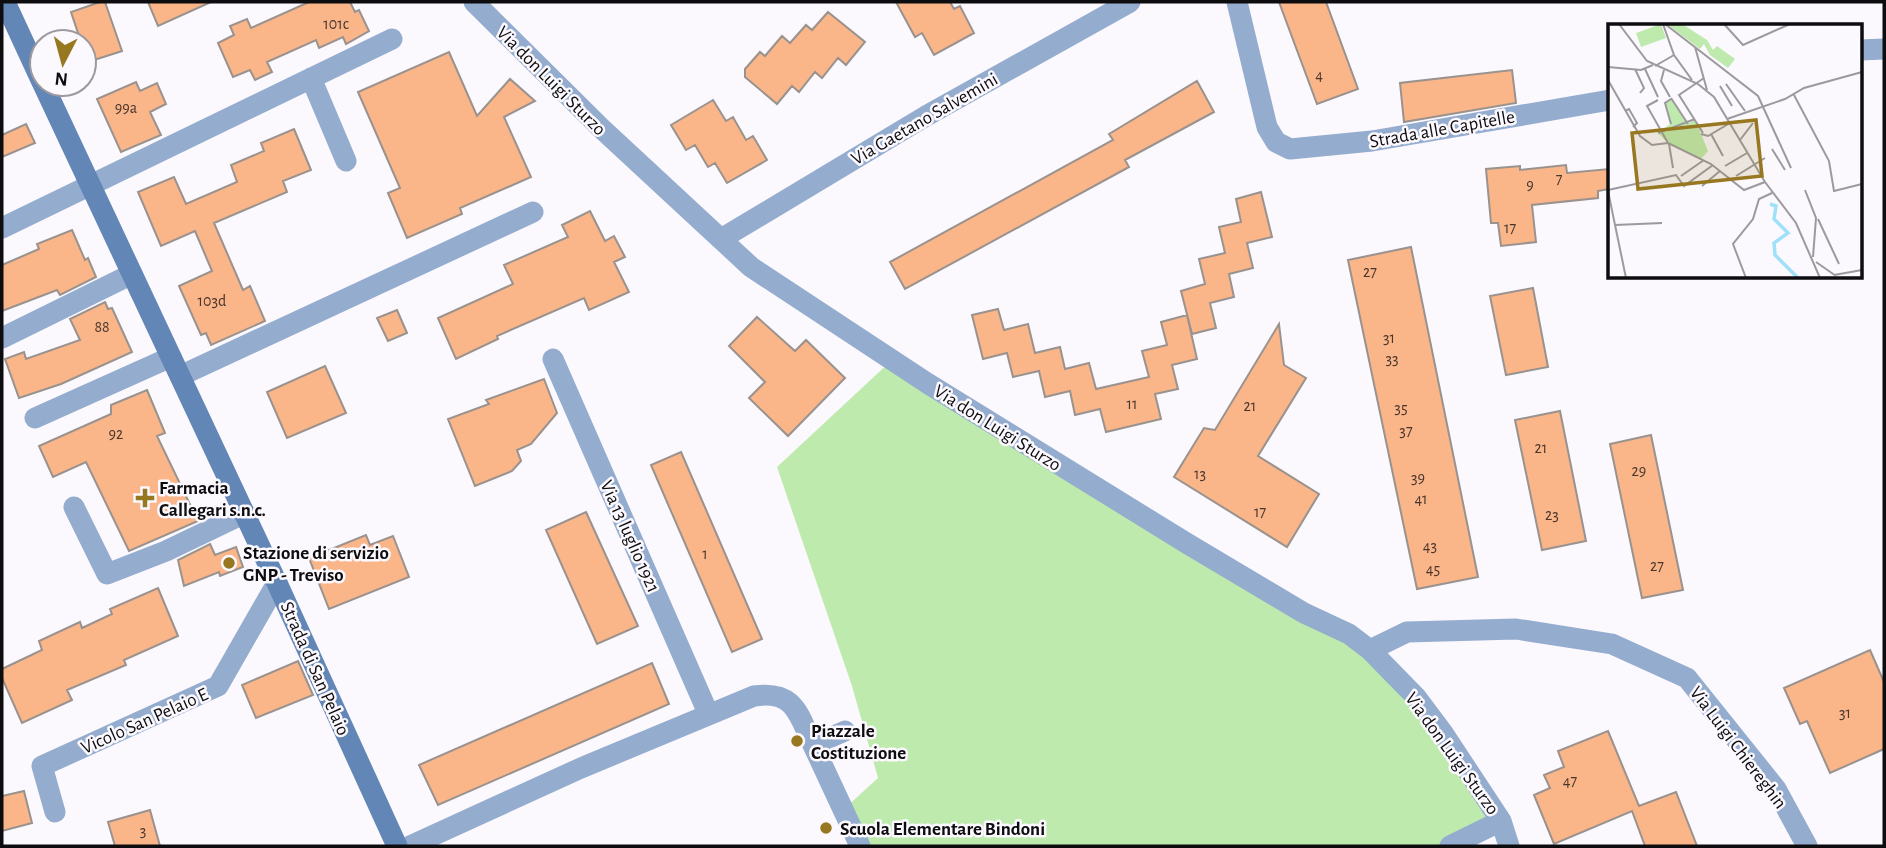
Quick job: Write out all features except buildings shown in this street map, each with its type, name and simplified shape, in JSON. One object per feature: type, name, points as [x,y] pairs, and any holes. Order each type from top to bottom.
[{"type":"main road","name":"Strada di San Pelaio","points":[[5,2],[28,51]]},
{"type":"main road","name":"Strada di San Pelaio","points":[[50,98],[397,846]]},
{"type":"street","name":"Via don Luigi Sturzo","points":[[474,2],[601,128],[751,267],[938,390],[1188,544],[1304,612],[1349,634],[1370,650],[1416,697],[1502,821],[1509,846]]},
{"type":"street","name":"Via Gaetano Salvemini","points":[[721,239],[926,116],[1130,2]]},
{"type":"street","name":"Strada alle Capitelle","points":[[1237,2],[1267,127],[1276,142],[1290,149],[1372,141],[1608,100]]},
{"type":"street","points":[[2,228],[392,39]]},
{"type":"street","points":[[1862,50],[1884,49]]},
{"type":"street","points":[[311,78],[346,162]]},
{"type":"street","points":[[35,418],[175,367],[533,212]]},
{"type":"street","points":[[2,338],[132,274]]},
{"type":"street","name":"Via 13 luglio 1921","points":[[554,359],[708,713]]},
{"type":"street","points":[[74,507],[107,575],[166,551],[244,513]]},
{"type":"street","name":"Vicolo San Pelaio E","points":[[55,812],[42,766],[218,686],[277,583]]},
{"type":"street","name":"Via Luigi Chiereghin","points":[[1370,650],[1407,632],[1516,629],[1612,644],[1687,678],[1776,789],[1807,846]]},
{"type":"street","points":[[410,846],[708,713],[754,696],[768,694],[783,697],[796,709],[860,846]]},
{"type":"street","points":[[813,745],[845,731]]},
{"type":"street","points":[[1450,846],[1502,821]]},
{"type":"green space","points":[[892,360],[1370,650],[1501,821],[1451,846],[860,846],[844,809],[878,778],[852,686],[777,467]]},
{"type":"place","name":"Farmacia Callegari s.n.c.","points":[[145,498]]},
{"type":"place","name":"Stazione di servizio GNP - Treviso","points":[[229,563]]},
{"type":"place","name":"Piazzale Costituzione","points":[[797,741]]},
{"type":"place","name":"Scuola Elementare Bindoni","points":[[826,828]]}]
